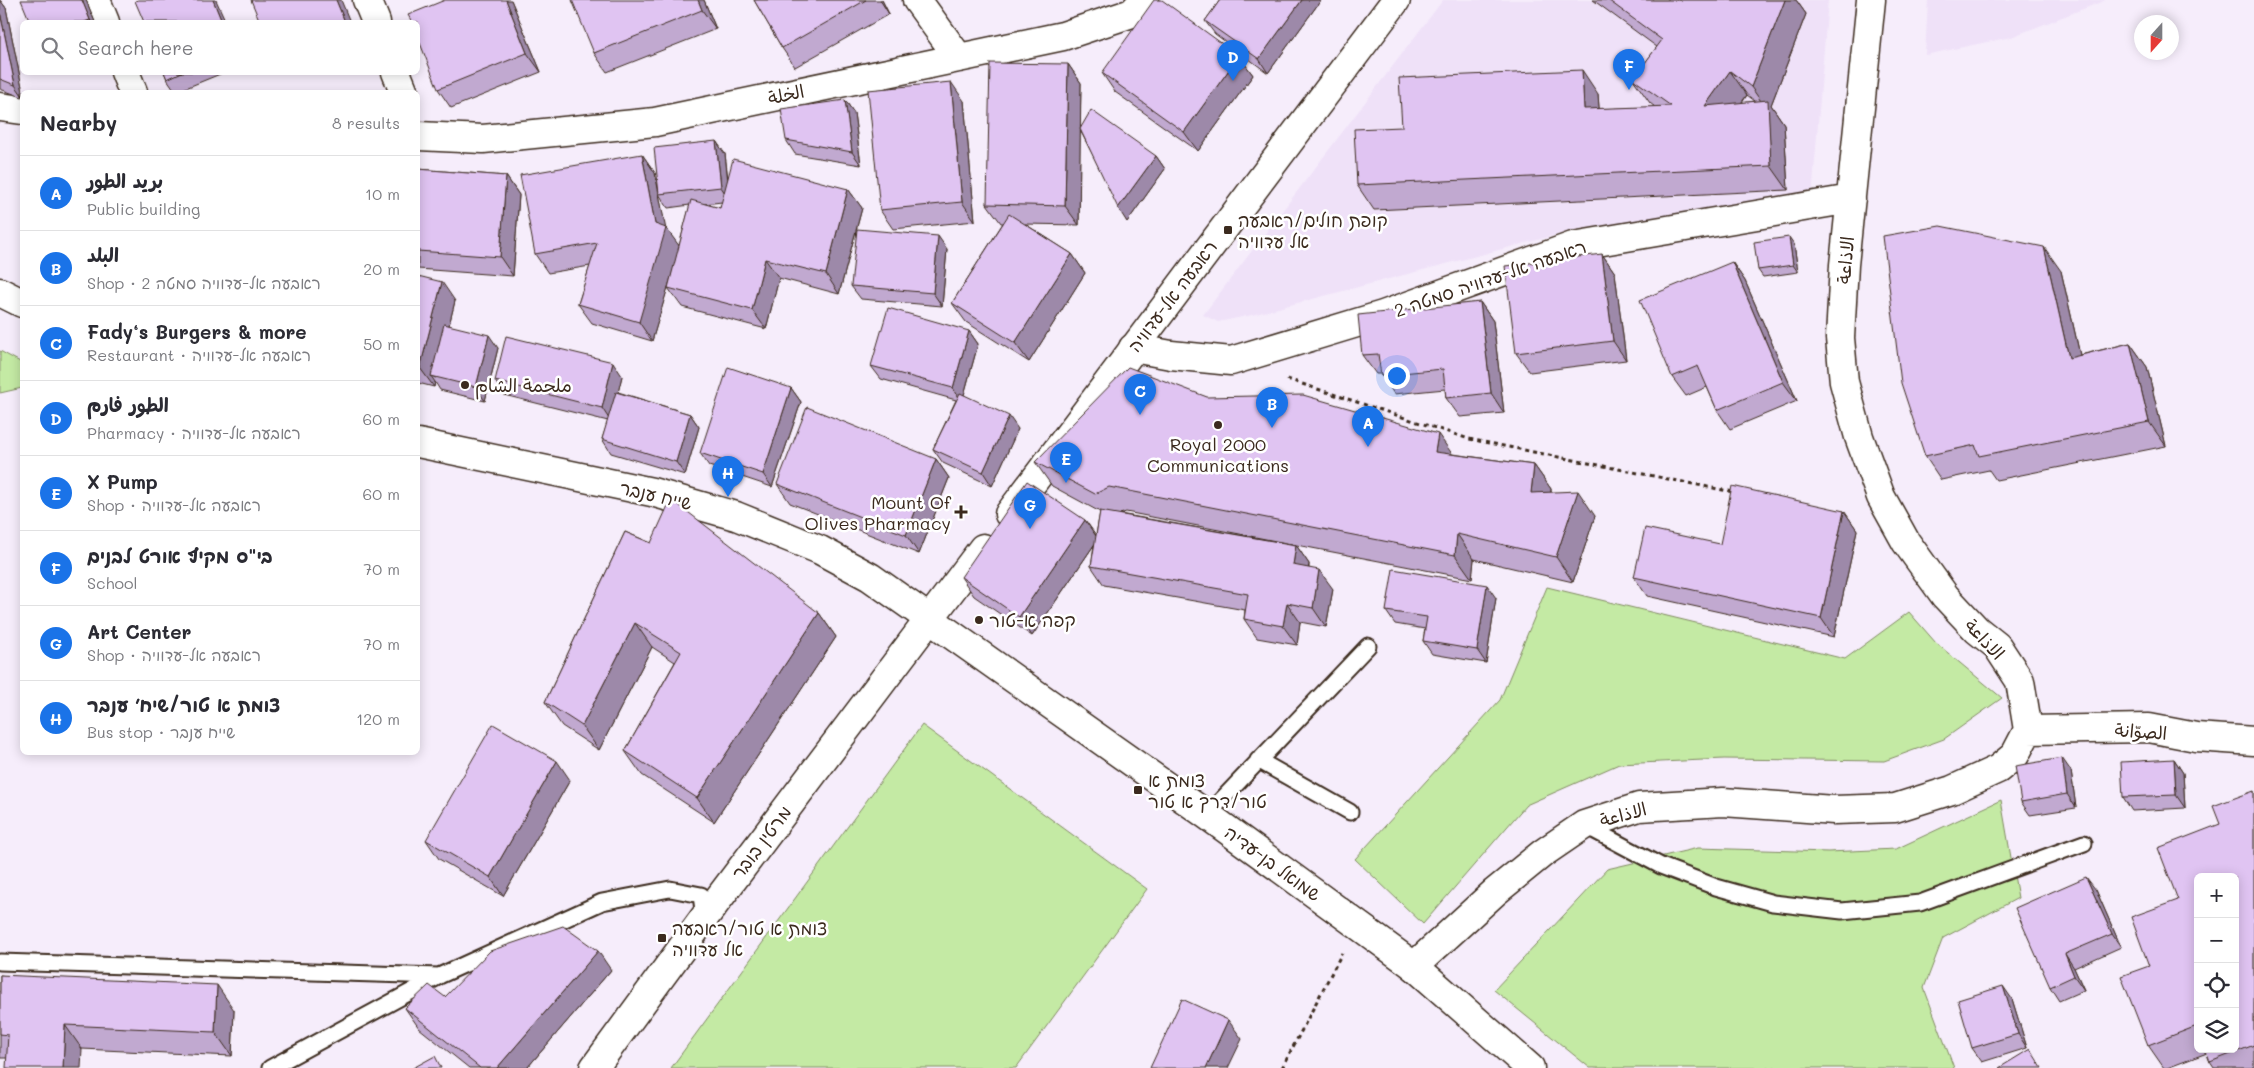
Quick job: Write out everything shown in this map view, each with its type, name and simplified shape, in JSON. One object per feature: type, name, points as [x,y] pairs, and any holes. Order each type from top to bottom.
[{"type":"street","points":[[96,0],[104,20]]},
{"type":"street","points":[[367,0],[375,20]]},
{"type":"street","points":[[916,0],[959,58]]},
{"type":"street","name":"الخلة","points":[[420,132],[484,139],[655,122],[1063,36],[1132,12],[1144,0]]},
{"type":"street","name":"ראבעה אל-עדוויה","points":[[931,619],[1396,0]]},
{"type":"street","name":"الاذاعة","points":[[1414,966],[1495,892],[1543,853],[1584,825],[1639,807],[1723,802],[1834,810],[1895,808],[1952,790],[1998,769],[2015,755],[2028,730],[2020,681],[1998,646],[1977,630],[1945,596],[1906,542],[1881,497],[1859,438],[1844,382],[1840,338],[1844,265],[1871,0]]},
{"type":"street","points":[[126,75],[131,90]]},
{"type":"street","points":[[397,75],[403,90]]},
{"type":"street","points":[[0,107],[20,110]]},
{"type":"street","name":"ראבעה אל-עדוויה סמטה 2","points":[[1133,348],[1170,355],[1231,361],[1383,315],[1573,246],[1851,199]]},
{"type":"street","points":[[0,292],[20,303]]},
{"type":"street","name":"שייח ענבר","points":[[420,443],[652,492],[736,516],[820,550],[870,577],[931,619]]},
{"type":"street","name":"שמואל בן-עדיה","points":[[931,619],[1207,814],[1414,966],[1530,1068]]},
{"type":"street","name":"מרטין בובר","points":[[594,1068],[704,918],[931,619]]},
{"type":"street","name":"الصوّانة","points":[[2028,730],[2149,728],[2196,737],[2254,740]]},
{"type":"lane","points":[[1207,814],[1368,646]]},
{"type":"lane","points":[[1258,760],[1350,812]]},
{"type":"lane","points":[[1584,825],[1661,866],[1716,887],[1773,903],[1842,911],[1920,902],[1978,883],[2084,843]]},
{"type":"lane","points":[[270,1068],[439,976],[602,902],[670,889],[701,895],[704,918]]},
{"type":"lane","points":[[0,962],[439,976]]},
{"type":"path","points":[[1286,379],[1469,439],[1738,493]]},
{"type":"path","points":[[1282,1068],[1357,924]]},
{"type":"shaded area","points":[[1443,0],[1828,0],[1812,197],[1579,229],[1252,315],[1218,322],[1203,315]]},
{"type":"shaded area","points":[[1928,0],[2106,0],[2011,37],[1925,55]]},
{"type":"green space","points":[[0,351],[20,362],[20,388],[0,393]]},
{"type":"green space","points":[[1547,587],[1845,659],[1909,612],[1936,643],[2002,698],[1944,739],[1884,761],[1724,759],[1619,764],[1526,805],[1423,924],[1355,859],[1500,700]]},
{"type":"green space","points":[[922,725],[1147,889],[1016,1068],[671,1068]]},
{"type":"green space","points":[[2001,800],[2018,898],[1943,938],[1924,988],[1954,1068],[1590,1068],[1494,990],[1607,869],[1698,848],[1828,852],[1896,849]]},
{"type":"building","points":[[21,0],[82,0],[90,20],[29,20]]},
{"type":"building","points":[[213,0],[221,20],[143,20],[135,1]]},
{"type":"building","points":[[251,0],[336,0],[344,20],[259,20]]},
{"type":"building","points":[[445,0],[506,0],[527,53],[438,89],[420,43],[420,20],[411,20],[408,15]]},
{"type":"building","points":[[572,0],[698,0],[702,10],[594,53]]},
{"type":"building","points":[[754,0],[866,0],[782,48]]},
{"type":"building","points":[[1154,0],[1162,0],[1239,56],[1184,132],[1102,73]]},
{"type":"building","points":[[1220,0],[1302,0],[1259,59],[1205,21]]},
{"type":"building","points":[[1608,0],[1785,0],[1751,87],[1730,71],[1705,106],[1768,100],[1771,166],[1357,185],[1354,129],[1402,127],[1399,78],[1582,70],[1584,109],[1671,106],[1633,79],[1662,40]]},
{"type":"building","points":[[0,12],[15,85],[0,79]]},
{"type":"building","points":[[990,63],[1068,64],[1065,206],[987,204]]},
{"type":"building","points":[[165,75],[176,75],[167,79]]},
{"type":"building","points":[[951,82],[962,202],[880,210],[868,90]]},
{"type":"building","points":[[845,100],[852,152],[786,140],[781,109]]},
{"type":"building","points":[[1091,110],[1156,156],[1118,208],[1080,129]]},
{"type":"building","points":[[716,141],[721,187],[659,194],[654,148]]},
{"type":"building","points":[[642,154],[655,224],[666,228],[639,322],[578,304],[597,243],[535,254],[520,175]]},
{"type":"building","points":[[733,159],[848,189],[826,274],[765,259],[752,310],[668,288],[691,200],[720,208]]},
{"type":"building","points":[[420,169],[506,176],[500,257],[420,251]]},
{"type":"building","points":[[1009,214],[1072,254],[1015,343],[952,303]]},
{"type":"building","points":[[1940,226],[2044,247],[2069,358],[2130,343],[2149,422],[1979,456],[1975,445],[1925,456],[1901,383],[1883,236]]},
{"type":"building","points":[[857,229],[938,236],[933,293],[851,286]]},
{"type":"building","points":[[1789,237],[1793,265],[1758,270],[1754,242]]},
{"type":"building","points":[[1602,254],[1613,341],[1516,353],[1505,266]]},
{"type":"building","points":[[1732,262],[1783,382],[1717,410],[1698,366],[1672,377],[1640,300]]},
{"type":"building","points":[[420,276],[442,282],[420,368]]},
{"type":"building","points":[[1480,302],[1491,393],[1446,398],[1443,369],[1381,375],[1378,354],[1362,355],[1358,315]]},
{"type":"building","points":[[888,308],[969,331],[953,388],[871,366]]},
{"type":"building","points":[[444,324],[489,335],[476,387],[431,376]]},
{"type":"building","points":[[506,336],[613,362],[602,408],[495,381]]},
{"type":"building","points":[[728,367],[791,388],[763,474],[700,453]]},
{"type":"building","points":[[1128,367],[1207,397],[1303,395],[1438,434],[1435,452],[1534,465],[1531,493],[1578,491],[1556,557],[1457,534],[1455,555],[1109,487],[1095,494],[1035,462]]},
{"type":"building","points":[[616,392],[690,414],[676,462],[602,439]]},
{"type":"building","points":[[960,393],[1009,416],[983,472],[933,449]]},
{"type":"building","points":[[807,407],[936,459],[906,535],[777,484]]},
{"type":"building","points":[[1027,481],[1085,520],[1019,617],[961,577]]},
{"type":"building","points":[[1732,486],[1844,511],[1821,618],[1634,577],[1645,528],[1720,544]]},
{"type":"building","points":[[671,499],[819,613],[697,798],[625,751],[681,652],[635,623],[582,726],[545,702],[625,532],[651,543]]},
{"type":"building","points":[[1100,511],[1296,545],[1293,565],[1319,570],[1313,608],[1287,603],[1283,626],[1244,619],[1248,594],[1091,566]]},
{"type":"building","points":[[1393,569],[1487,585],[1477,650],[1423,641],[1427,617],[1386,611]]},
{"type":"building","points":[[493,724],[557,761],[490,877],[426,840]]},
{"type":"building","points":[[2062,758],[2067,794],[2021,802],[2015,766]]},
{"type":"building","points":[[2174,759],[2176,795],[2123,797],[2121,762]]},
{"type":"building","points":[[2254,791],[2254,1045],[2239,1051],[2239,873],[2194,873],[2194,1027],[2148,1045],[2121,976],[2149,966],[2131,917],[2178,900],[2158,848],[2220,824],[2213,806]]},
{"type":"building","points":[[2086,877],[2112,934],[2065,954],[2074,976],[2050,987],[2015,908]]},
{"type":"building","points":[[563,926],[598,951],[497,1068],[480,1068],[405,1008],[429,985],[445,997],[490,951]]},
{"type":"building","points":[[0,975],[217,985],[215,1032],[65,1025],[63,1068],[6,1068],[8,1035],[0,1034]]},
{"type":"building","points":[[2003,986],[2018,1034],[1972,1048],[1958,1000]]},
{"type":"building","points":[[1182,999],[1228,1020],[1206,1068],[1150,1068]]},
{"type":"building","points":[[2030,1049],[2042,1068],[1999,1068]]},
{"type":"building","points":[[2207,1053],[2233,1053],[2210,1062]]},
{"type":"building","points":[[435,1056],[441,1068],[413,1068]]},
{"type":"place","name":"الطور فارم","points":[[1233,81]]},
{"type":"place","name":"בי\"ס מקיף אורט לבנים","points":[[1629,90]]},
{"type":"place","name":"קופת חולים/ראבעה אל עדוויה","points":[[1228,230]]},
{"type":"place","name":"ملحمة الشام","points":[[465,385]]},
{"type":"place","name":"Fady‘s Burgers & more","points":[[1140,415]]},
{"type":"place","name":"Royal 2000 Communications","points":[[1218,425]]},
{"type":"place","name":"البلد","points":[[1272,428]]},
{"type":"place","name":"بريد الطور","points":[[1368,447]]},
{"type":"place","name":"X Pump","points":[[1066,483]]},
{"type":"place","name":"צומת א טור/שיח׳ ענבר","points":[[728,497]]},
{"type":"place","name":"Mount Of Olives Pharmacy","points":[[961,512]]},
{"type":"place","name":"Art Center","points":[[1030,529]]},
{"type":"place","name":"קפה א-טור","points":[[979,620]]},
{"type":"place","name":"צומת א טור/דרך א טור","points":[[1138,790]]},
{"type":"place","name":"צומת א טור/ראבעה אל עדוויה","points":[[662,938]]}]
